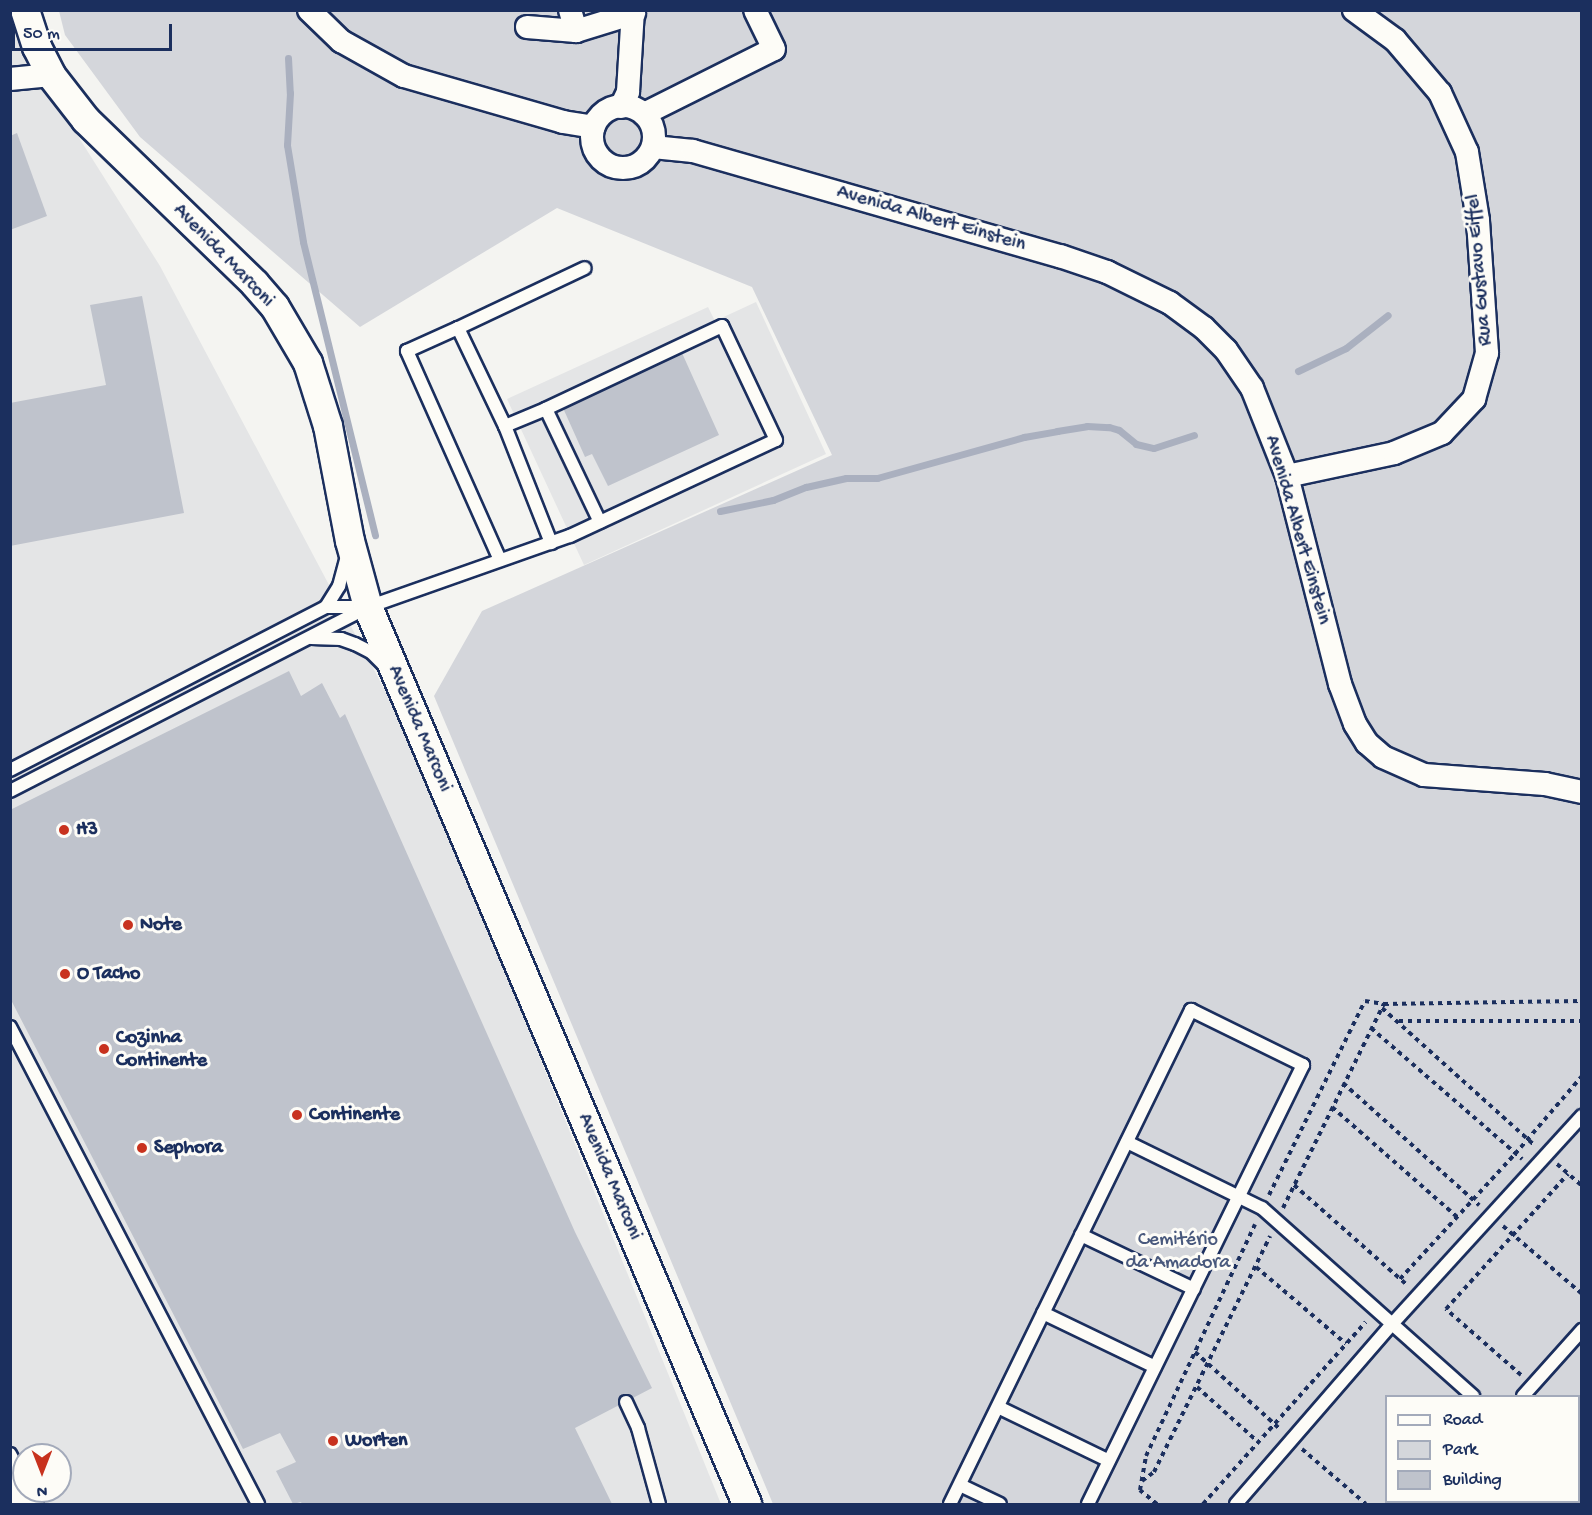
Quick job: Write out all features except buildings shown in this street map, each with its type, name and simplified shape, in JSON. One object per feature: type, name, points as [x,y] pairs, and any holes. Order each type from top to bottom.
[{"type":"street","name":"Avenida Marconi","points":[[26,10],[37,47],[51,75],[86,120],[255,284],[293,335],[308,363],[319,394],[350,540],[368,607],[747,1504]]},
{"type":"street","points":[[309,10],[341,42],[404,76],[563,122],[594,127]]},
{"type":"street","points":[[644,114],[774,49],[756,10]]},
{"type":"street","name":"Rua Gustavo Eiffel","points":[[1287,477],[1394,453],[1442,433],[1474,399],[1488,353],[1478,220],[1467,152],[1440,93],[1395,40],[1354,10]]},
{"type":"street","points":[[527,27],[633,12],[628,92],[621,107]]},
{"type":"street","points":[[10,79],[51,75]]},
{"type":"street","points":[[621,107],[644,114],[653,130],[653,147],[641,163],[622,168],[613,166],[598,155],[594,146],[594,127],[605,113],[621,107]]},
{"type":"street","name":"Avenida Albert Einstein","points":[[653,147],[693,151],[1060,256],[1142,288],[1170,303],[1204,328],[1226,350],[1252,388],[1287,477],[1340,684],[1355,724],[1367,743],[1383,757],[1424,775],[1545,784],[1581,792]]},
{"type":"lane","points":[[500,560],[407,351],[585,268]]},
{"type":"lane","points":[[10,791],[368,607],[551,543],[776,440],[722,326],[505,426]]},
{"type":"lane","points":[[458,328],[505,426],[551,543]]},
{"type":"lane","points":[[546,409],[600,522]]},
{"type":"lane","points":[[326,607],[339,586],[350,540]]},
{"type":"lane","points":[[10,770],[326,607],[368,607]]},
{"type":"lane","points":[[309,638],[341,639],[360,646],[398,679]]},
{"type":"lane","points":[[950,1504],[1191,1010],[1303,1065],[1089,1504]]},
{"type":"lane","points":[[10,1027],[258,1504]]},
{"type":"lane","points":[[1236,1504],[1392,1324],[1581,1116]]},
{"type":"lane","points":[[1127,1142],[1262,1208],[1472,1395]]},
{"type":"lane","points":[[1081,1235],[1194,1289]]},
{"type":"lane","points":[[1043,1313],[1155,1367]]},
{"type":"lane","points":[[1524,1395],[1581,1330]]},
{"type":"lane","points":[[626,1402],[638,1428],[659,1504]]},
{"type":"lane","points":[[998,1407],[1110,1461]]},
{"type":"lane","points":[[960,1485],[1000,1504]]},
{"type":"path","points":[[1157,1504],[1140,1490],[1146,1456],[1262,1208],[1365,1001],[1383,1006],[1581,1001]]},
{"type":"path","points":[[1383,1006],[1581,1186]]},
{"type":"path","points":[[1141,1481],[1154,1472],[1343,1083],[1383,1006]]},
{"type":"path","points":[[1398,1021],[1581,1021]]},
{"type":"path","points":[[1371,1028],[1533,1169]]},
{"type":"path","points":[[1400,1279],[1515,1154],[1581,1076]]},
{"type":"path","points":[[1343,1083],[1581,1294]]},
{"type":"path","points":[[1332,1107],[1457,1217]]},
{"type":"path","points":[[1532,1386],[1446,1309],[1568,1174]]},
{"type":"path","points":[[1294,1185],[1419,1296]]},
{"type":"path","points":[[1256,1266],[1346,1344]]},
{"type":"path","points":[[1203,1504],[1377,1311]]},
{"type":"path","points":[[1197,1387],[1258,1442]]},
{"type":"shaded area","points":[[10,11],[16,38],[160,266],[390,700],[518,1004],[721,1504],[14,1504],[72,1503],[72,1443],[12,1443],[12,1500]]},
{"type":"shaded area","points":[[756,302],[826,454],[584,565],[507,399],[708,307],[715,321]]},
{"type":"green space","name":"Cemitério da Amadora","points":[[59,11],[1581,11],[1581,1504],[773,1504],[434,696],[482,611],[832,455],[752,287],[557,208],[360,327],[140,137],[65,35]]},
{"type":"waterway","points":[[288,58],[290,93],[287,145],[303,242],[375,535]]},
{"type":"waterway","points":[[1298,371],[1346,348],[1388,315]]},
{"type":"waterway","points":[[720,511],[773,500],[806,487],[846,478],[877,478],[1024,437],[1087,426],[1119,430],[1136,444],[1154,448],[1194,435]]},
{"type":"place","name":"H3","points":[[64,830]]},
{"type":"place","name":"Note","points":[[128,925]]},
{"type":"place","name":"O Tacho","points":[[65,974]]},
{"type":"place","name":"Cozinha Continente","points":[[104,1049]]},
{"type":"place","name":"Continente","points":[[297,1115]]},
{"type":"place","name":"Sephora","points":[[142,1148]]},
{"type":"place","name":"Worten","points":[[333,1441]]}]
